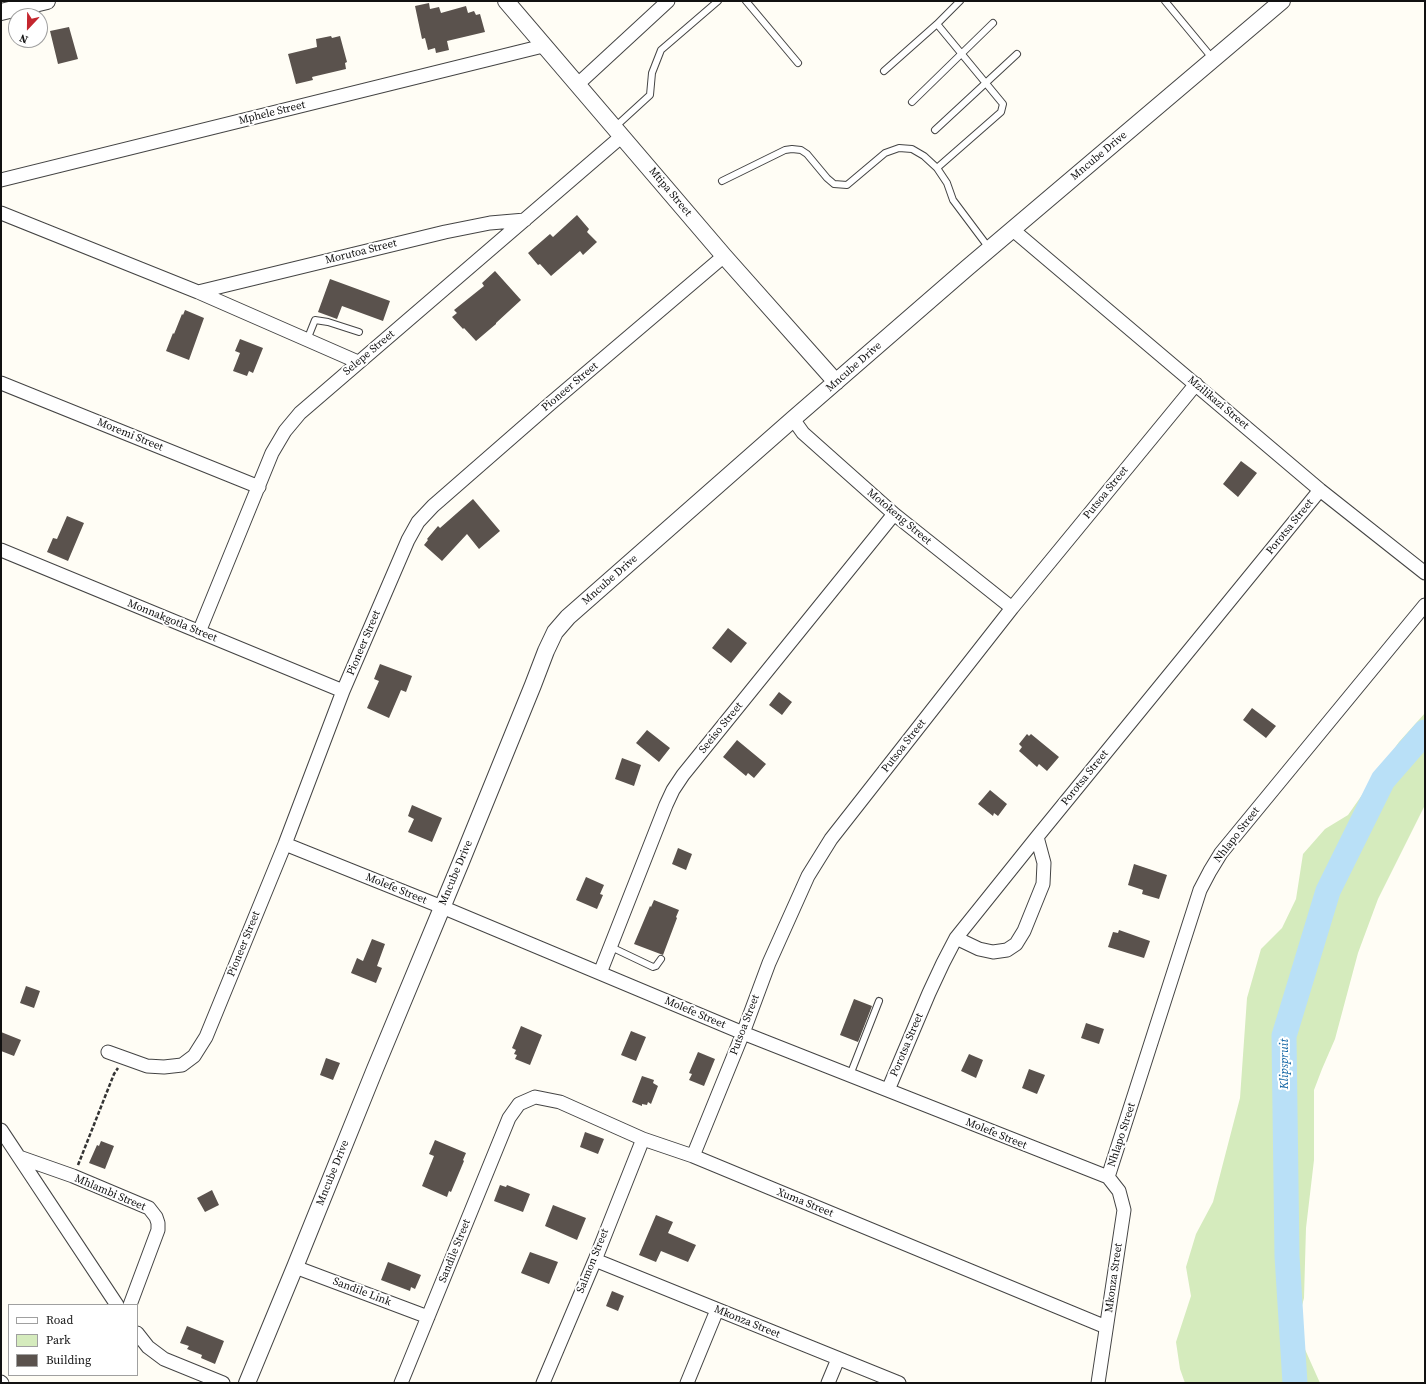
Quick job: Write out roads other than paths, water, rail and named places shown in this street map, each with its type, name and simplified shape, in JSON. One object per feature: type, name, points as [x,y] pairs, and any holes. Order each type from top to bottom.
[{"type":"street","points":[[1,12],[47,1]]},
{"type":"street","name":"Mtipa Street","points":[[506,1],[724,256],[836,382]]},
{"type":"street","points":[[578,84],[668,1]]},
{"type":"street","name":"Mncube Drive","points":[[247,1383],[555,632],[584,602],[793,419],[1012,230],[1282,1]]},
{"type":"street","name":"Mphele Street","points":[[1,180],[543,46]]},
{"type":"street","name":"Selepe Street","points":[[199,632],[272,453],[285,431],[300,413],[524,220],[619,132]]},
{"type":"street","points":[[1,213],[198,292],[358,362]]},
{"type":"street","name":"Morutoa Street","points":[[198,292],[445,232],[490,223],[524,220]]},
{"type":"street","name":"Mzilikazi Street","points":[[1012,230],[1320,490],[1425,573]]},
{"type":"street","name":"Pioneer Street","points":[[108,1052],[147,1066],[164,1068],[182,1065],[194,1056],[206,1037],[284,844],[343,691],[408,540],[418,522],[433,506],[551,403],[724,256]]},
{"type":"street","name":"Moremi Street","points":[[1,383],[259,487]]},
{"type":"street","name":"Putsoa Street","points":[[692,1156],[743,1033],[769,963],[808,876],[831,839],[1012,608],[1196,384]]},
{"type":"street","name":"Motokeng Street","points":[[793,419],[803,432],[894,514],[1012,608]]},
{"type":"street","name":"Porotsa Street","points":[[888,1090],[928,993],[956,938],[1320,490]]},
{"type":"street","name":"Seeiso Street","points":[[600,973],[673,790],[683,775],[894,514]]},
{"type":"street","name":"Monnakgotla Street","points":[[1,550],[343,691]]},
{"type":"street","name":"Nhlapo Street","points":[[1108,1177],[1200,890],[1210,871],[1226,847],[1425,605]]},
{"type":"street","points":[[956,938],[979,949],[993,952],[1007,950],[1016,944],[1024,931],[1043,884],[1044,863],[1037,837]]},
{"type":"street","name":"Molefe Street","points":[[284,844],[442,907],[743,1033],[1108,1177]]},
{"type":"street","name":"Xuma Street","points":[[509,1118],[519,1104],[535,1097],[560,1102],[643,1139],[692,1156],[1106,1327]]},
{"type":"street","name":"Sandile Street","points":[[401,1383],[509,1118]]},
{"type":"street","points":[[1,1130],[116,1304]]},
{"type":"street","name":"Salmon Street","points":[[543,1383],[643,1139]]},
{"type":"street","name":"Mhlambi Street","points":[[19,1157],[73,1176],[149,1208],[156,1218],[158,1230],[130,1304]]},
{"type":"street","name":"Mkonza Street","points":[[1098,1383],[1124,1210],[1119,1191],[1108,1177]]},
{"type":"street","name":"Mkonza Street","points":[[594,1260],[899,1383]]},
{"type":"street","name":"Sandile Link","points":[[295,1267],[428,1317]]},
{"type":"street","points":[[687,1383],[717,1310]]},
{"type":"street","points":[[138,1334],[148,1348],[164,1359],[223,1383]]},
{"type":"street","points":[[828,1383],[838,1359]]},
{"type":"lane","points":[[619,132],[650,95],[652,72],[661,50],[718,1]]},
{"type":"lane","points":[[746,1],[798,63]]},
{"type":"lane","points":[[884,71],[937,24],[960,1]]},
{"type":"lane","points":[[1165,1],[1213,59]]},
{"type":"lane","points":[[912,102],[993,23]]},
{"type":"lane","points":[[937,24],[1003,104],[1002,110],[938,168]]},
{"type":"lane","points":[[935,130],[1017,54]]},
{"type":"lane","points":[[722,181],[785,150],[801,150],[807,154],[834,184],[840,186],[847,185],[885,153],[899,148],[912,149],[924,156],[938,168],[947,183],[953,200],[990,249]]},
{"type":"lane","points":[[307,340],[315,320],[328,322],[360,332]]},
{"type":"lane","points":[[611,947],[653,967],[656,966],[661,959]]},
{"type":"lane","points":[[850,1075],[880,1001]]},
{"type":"waterway","name":"Klipspruit","points":[[1295,1383],[1287,1256],[1284,1036],[1328,891],[1383,780],[1425,732]]}]
